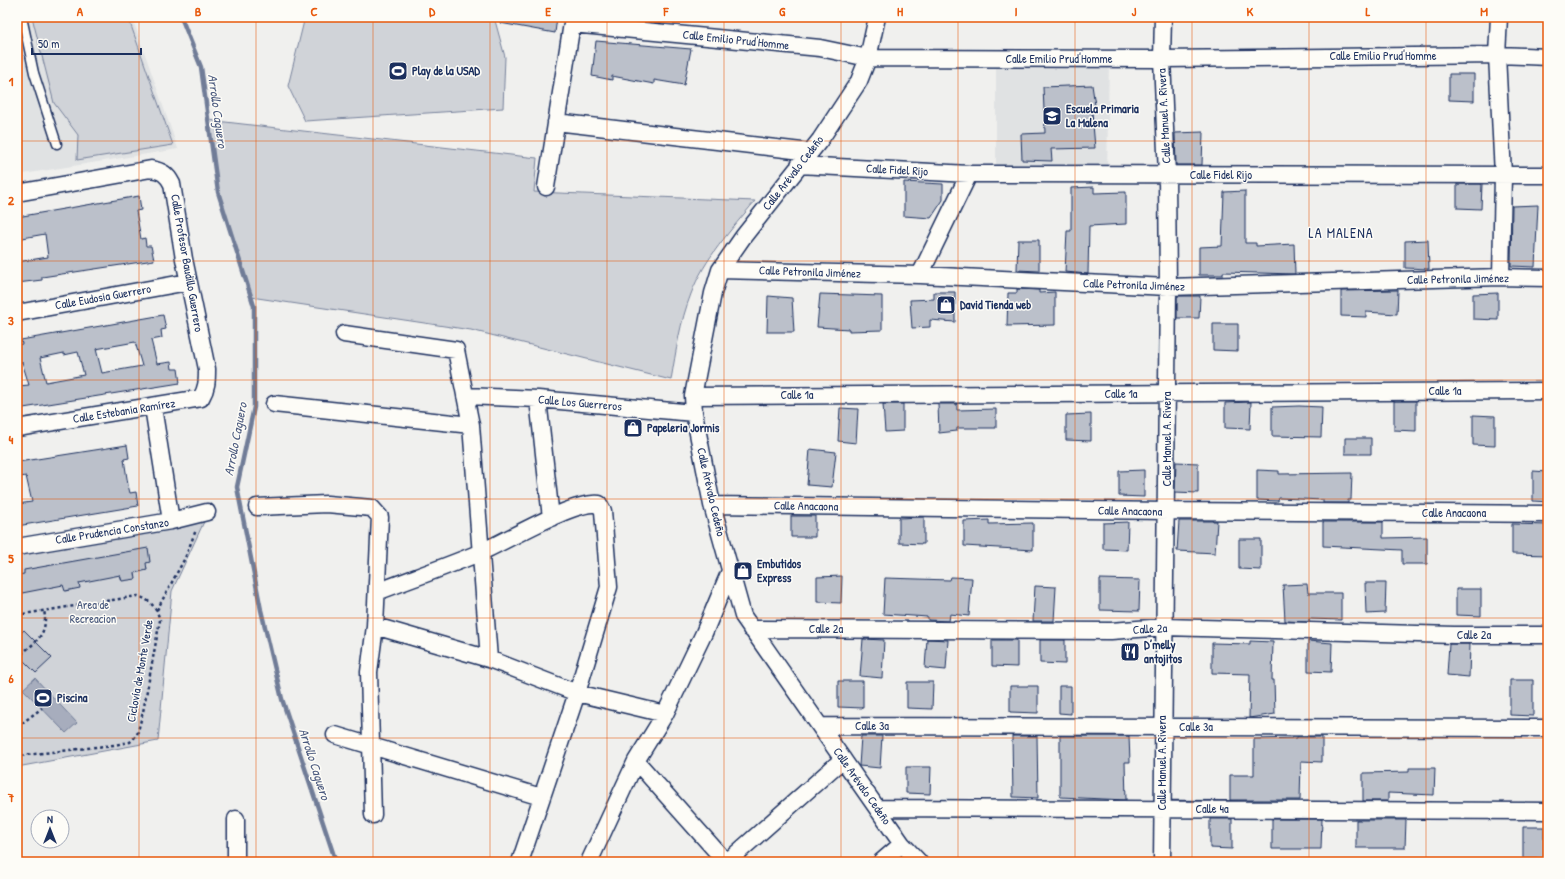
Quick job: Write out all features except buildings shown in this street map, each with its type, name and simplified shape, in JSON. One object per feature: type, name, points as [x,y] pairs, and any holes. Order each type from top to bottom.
[{"type":"street","name":"Calle Arévalo Cedeño","points":[[877,17],[868,58],[859,81],[820,140],[799,165],[720,270],[713,293],[693,396],[694,413],[712,505],[742,616],[902,844],[919,862]]},
{"type":"street","name":"Calle Manuel A. Rivera","points":[[1162,862],[1164,627],[1167,511],[1168,287],[1167,175],[1162,59],[1164,17]]},
{"type":"street","points":[[1499,17],[1497,55],[1503,175],[1502,277]]},
{"type":"street","name":"Calle Emilio Prud'Homme","points":[[573,20],[820,48],[868,58],[1162,59],[1497,55],[1548,57]]},
{"type":"street","points":[[546,187],[573,20]]},
{"type":"street","points":[[556,122],[810,152]]},
{"type":"street","name":"Calle Fidel Rijo","points":[[799,165],[969,174],[1548,174]]},
{"type":"street","name":"Calle Profesor Baudillo Guerrero","points":[[17,193],[151,169],[162,172],[172,184],[188,282],[207,369]]},
{"type":"street","points":[[920,275],[969,174]]},
{"type":"street","name":"Calle Petronila Jiménez","points":[[720,270],[920,275],[1168,287],[1502,277],[1548,278]]},
{"type":"street","name":"Calle Eudosia Guerrero","points":[[17,313],[188,282]]},
{"type":"street","points":[[344,334],[456,350],[471,425],[489,659]]},
{"type":"street","name":"Calle Estebania Ramírez","points":[[17,428],[201,398],[207,388],[207,369]]},
{"type":"street","name":"Calle 1a","points":[[693,396],[1548,391]]},
{"type":"street","name":"Calle Los Guerreros","points":[[465,396],[538,399],[694,413]]},
{"type":"street","points":[[538,399],[551,518]]},
{"type":"street","points":[[274,404],[471,425]]},
{"type":"street","points":[[153,407],[171,521]]},
{"type":"street","points":[[377,592],[480,552],[551,518],[589,503],[599,504],[603,511],[609,586],[577,693],[520,862]]},
{"type":"street","points":[[257,507],[326,504],[372,508],[380,517],[375,626],[369,672],[373,815]]},
{"type":"street","name":"Calle Anacaona","points":[[712,505],[1548,514]]},
{"type":"street","name":"Calle Prudencia Constanzo","points":[[17,547],[171,521],[201,514]]},
{"type":"street","points":[[589,862],[636,761],[665,714],[704,633],[730,571]]},
{"type":"street","points":[[375,626],[489,659],[577,693],[665,714]]},
{"type":"street","name":"Calle 2a","points":[[751,629],[1111,631],[1164,627],[1454,635],[1548,635]]},
{"type":"street","name":"Calle 3a","points":[[820,726],[1548,728]]},
{"type":"street","points":[[335,734],[541,797]]},
{"type":"street","points":[[636,761],[726,862],[843,759]]},
{"type":"street","name":"Calle 4a","points":[[877,808],[1548,811]]},
{"type":"street","points":[[236,819],[236,862]]},
{"type":"street","points":[[881,862],[902,844]]},
{"type":"lane","points":[[22,17],[34,73],[57,144]]},
{"type":"path","points":[[157,610],[177,574],[195,535],[201,514]]},
{"type":"path","name":"Ciclovía de Monte Verde","points":[[17,615],[138,596],[147,600],[157,610],[160,620],[143,712],[137,736],[130,742],[114,745],[17,756]]},
{"type":"path","points":[[17,658],[43,634],[46,627],[44,610]]},
{"type":"path","points":[[17,727],[42,708]]},
{"type":"shaded area","points":[[17,17],[132,17],[178,149],[17,175]]},
{"type":"shaded area","name":"Escuela Primaria La Malena","points":[[996,59],[1109,59],[1107,175],[996,174]]},
{"type":"green space","points":[[32,17],[128,17],[173,145],[77,160],[78,135],[54,103]]},
{"type":"green space","name":"Play de la USAD","points":[[305,17],[494,17],[505,57],[503,108],[305,121],[288,86]]},
{"type":"green space","points":[[208,120],[537,158],[534,192],[755,201],[719,245],[696,281],[681,326],[671,380],[471,330],[251,297],[218,192]]},
{"type":"green space","name":"Area de Recreacion","points":[[208,513],[172,591],[158,741],[17,767],[17,547]]},
{"type":"water","name":"Piscina","points":[[35,678],[77,723],[66,733],[23,689]]},
{"type":"waterway","name":"Arrollo Caguero","points":[[181,17],[201,67],[218,192],[254,306],[254,407],[237,487],[261,610],[282,699],[336,862]]},
{"type":"place","name":"Play de la USAD","points":[[398,71]]},
{"type":"place","name":"Escuela Primaria La Malena","points":[[1052,116]]},
{"type":"place","name":"David Tienda web","points":[[946,305]]},
{"type":"place","name":"Papeleria Jormis","points":[[633,428]]},
{"type":"place","name":"Embutidos Express","points":[[743,571]]},
{"type":"place","name":"D’melly antojitos","points":[[1130,652]]},
{"type":"place","name":"Piscina","points":[[43,698]]},
{"type":"district","name":"LA MALENA","points":[[1341,233]]}]
